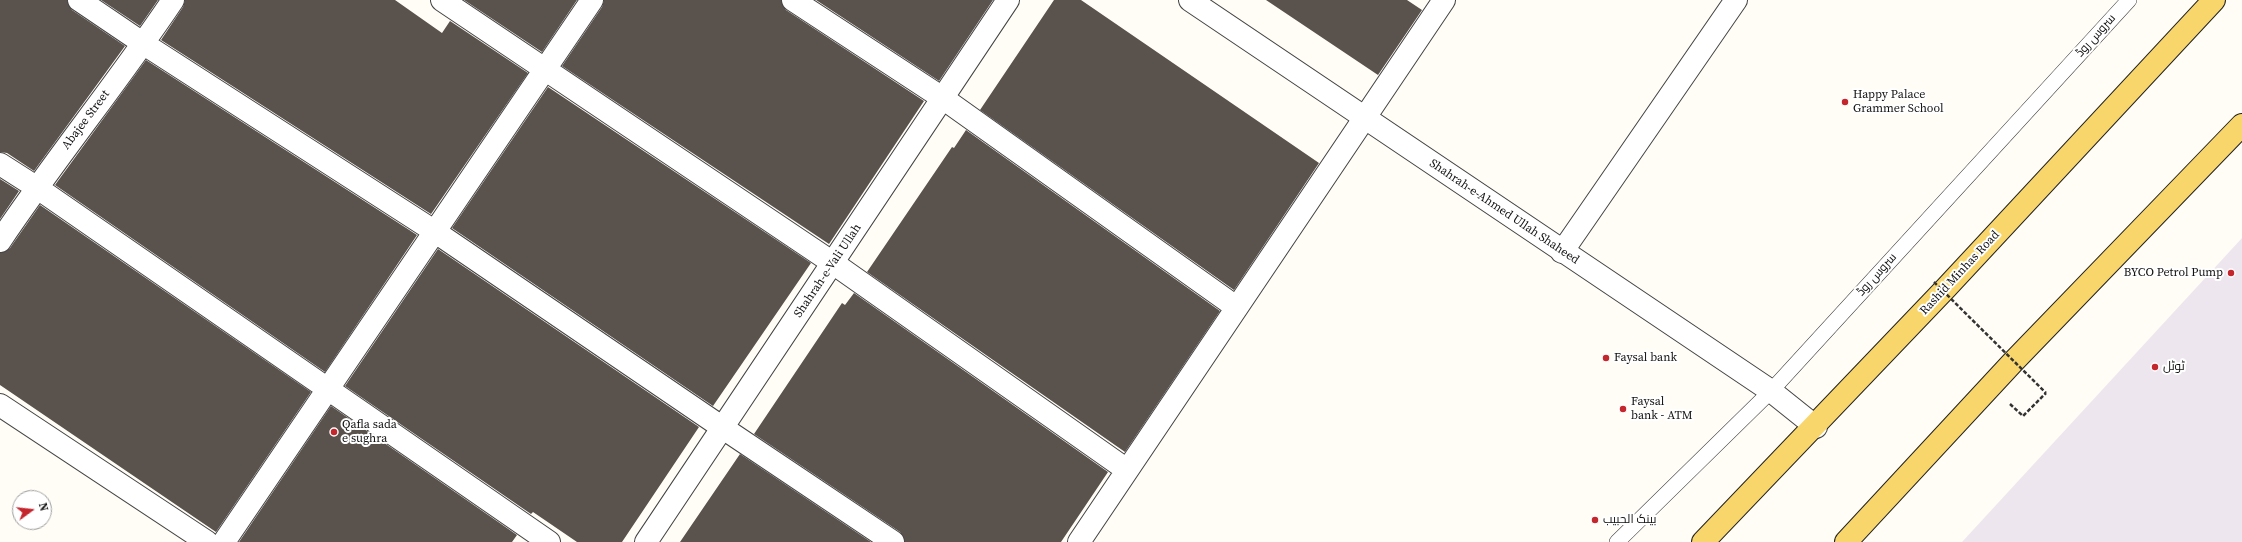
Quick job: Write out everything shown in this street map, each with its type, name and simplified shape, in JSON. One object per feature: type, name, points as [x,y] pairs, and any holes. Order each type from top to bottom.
[{"type":"main road","name":"Rashid Minhas Road","points":[[1703,542],[1816,427],[2214,0]]},
{"type":"main road","points":[[1846,542],[2013,362],[2242,125]]},
{"type":"street","points":[[79,0],[144,44],[434,231],[723,428],[894,542]]},
{"type":"street","name":"Abajee Street","points":[[0,241],[36,187],[144,44],[173,0]]},
{"type":"street","points":[[442,0],[833,263],[1127,470]]},
{"type":"street","points":[[224,542],[544,68],[592,0]]},
{"type":"street","points":[[793,0],[944,99],[1236,307]]},
{"type":"street","name":"Shahrah-e-Vali Ullah","points":[[646,542],[944,99],[1008,0]]},
{"type":"street","name":"Shahrah-e-Ahmed Ullah Shaheed","points":[[1190,0],[1771,392],[1816,427]]},
{"type":"street","points":[[1079,542],[1444,0]]},
{"type":"street","points":[[1562,252],[1736,0]]},
{"type":"street","points":[[0,164],[36,187],[328,388],[549,542]]},
{"type":"street","points":[[0,404],[207,542]]},
{"type":"lane","name":"سروس روڈ","points":[[1616,542],[1771,392],[2129,0]]},
{"type":"path","points":[[1934,282],[2046,393],[2023,416]]},
{"type":"shaded area","points":[[2242,238],[2242,542],[1962,542]]},
{"type":"building","points":[[0,0],[67,0],[72,10],[125,46],[34,171],[7,153],[0,152]]},
{"type":"building","points":[[101,0],[158,0],[140,26]]},
{"type":"building","points":[[185,0],[395,0],[442,33],[450,21],[528,73],[431,214],[161,40],[183,7]]},
{"type":"building","points":[[464,0],[577,0],[542,52]]},
{"type":"building","points":[[604,0],[781,0],[786,10],[924,101],[829,244],[562,66],[602,7]]},
{"type":"building","points":[[816,0],[993,0],[939,81]]},
{"type":"building","points":[[1054,0],[1081,0],[1319,163],[1234,290],[980,110]]},
{"type":"building","points":[[1266,0],[1407,0],[1422,10],[1378,75]]},
{"type":"building","points":[[146,60],[417,235],[325,372],[55,185]]},
{"type":"building","points":[[548,87],[811,263],[713,406],[452,228]]},
{"type":"building","points":[[966,130],[1220,311],[1125,452],[867,272],[952,147],[954,148]]},
{"type":"building","points":[[0,179],[19,191],[0,219]]},
{"type":"building","points":[[40,205],[311,392],[216,532],[0,385],[0,253],[10,248]]},
{"type":"building","points":[[438,249],[699,427],[622,542],[577,542],[533,512],[531,514],[345,386]]},
{"type":"building","points":[[854,293],[1108,472],[1061,542],[905,542],[900,532],[754,434],[842,303],[845,305]]},
{"type":"building","points":[[331,406],[517,535],[512,542],[239,542]]},
{"type":"building","points":[[740,454],[871,542],[680,542]]},
{"type":"place","name":"Happy Palace Grammer School","points":[[1845,102]]},
{"type":"place","name":"BYCO Petrol Pump","points":[[2231,273]]},
{"type":"place","name":"Faysal bank","points":[[1606,358]]},
{"type":"place","name":"ٹوٹل","points":[[2155,367]]},
{"type":"place","name":"Faysal bank - ATM","points":[[1623,409]]},
{"type":"place","name":"Qafla sada e sughra","points":[[334,432]]},
{"type":"place","name":"بينک الحبيب","points":[[1595,520]]}]
